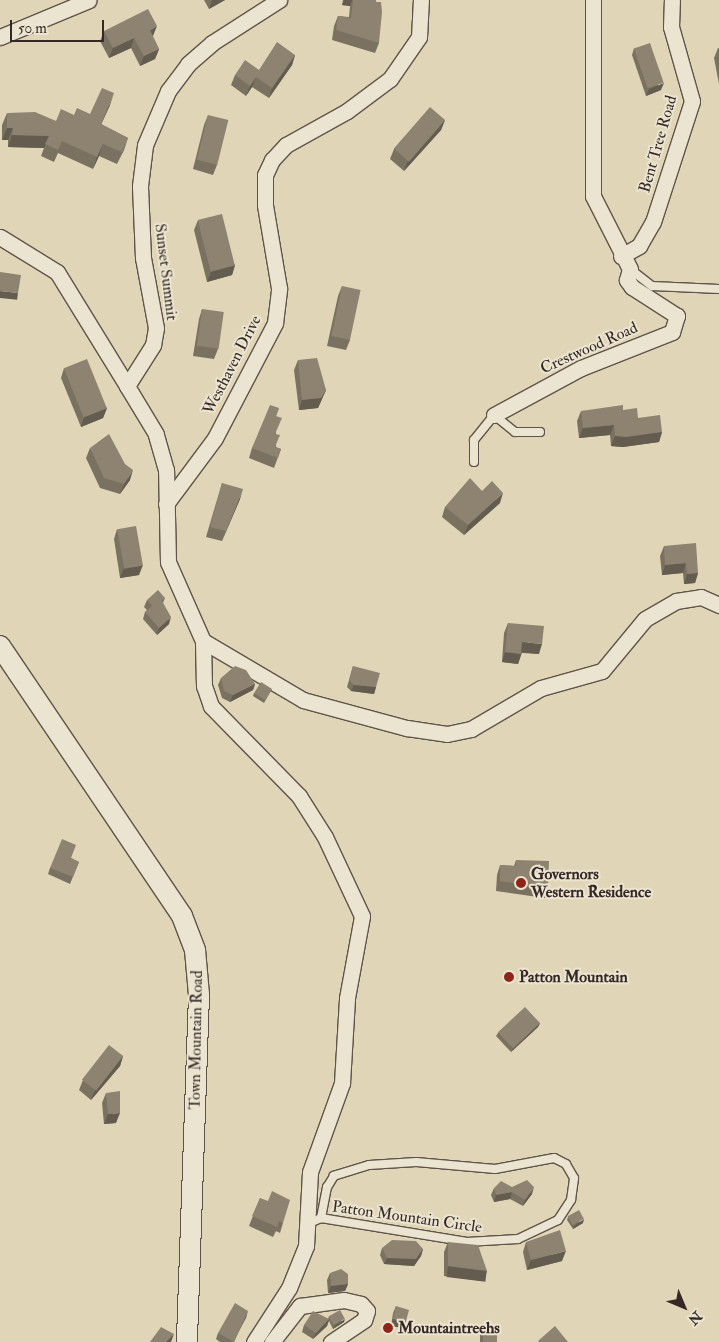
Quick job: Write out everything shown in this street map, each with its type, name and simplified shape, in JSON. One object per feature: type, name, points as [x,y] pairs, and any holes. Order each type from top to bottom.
[{"type":"main road","name":"Town Mountain Road","points":[[0,646],[182,916],[195,950],[199,995],[187,1342]]},
{"type":"street","points":[[0,37],[89,0]]},
{"type":"street","name":"Sunset Summit","points":[[127,386],[153,345],[156,328],[143,258],[140,186],[145,145],[168,92],[188,64],[212,43],[279,0]]},
{"type":"street","name":"Westhaven Drive","points":[[166,504],[215,438],[275,323],[280,288],[265,204],[265,175],[272,160],[286,146],[348,111],[390,79],[419,36],[422,0]]},
{"type":"street","name":"Crestwood Road","points":[[494,415],[589,364],[672,332],[677,316],[637,293],[627,280],[630,268],[621,256],[593,196],[593,0]]},
{"type":"street","name":"Bent Tree Road","points":[[621,256],[639,246],[654,222],[692,101],[671,27],[672,0]]},
{"type":"street","points":[[0,237],[57,272],[156,434],[166,470],[168,562],[203,641],[204,686],[211,706],[294,789],[325,837],[362,916],[346,998],[342,1084],[310,1172],[314,1221],[300,1267],[254,1342]]},
{"type":"street","points":[[203,641],[303,700],[447,734],[471,729],[541,688],[602,671],[645,619],[676,601],[701,597],[719,605]]},
{"type":"street","points":[[272,1342],[300,1306],[344,1300],[361,1304],[367,1311],[364,1320],[331,1342]]},
{"type":"lane","name":"Crestwood Road","points":[[630,268],[652,286],[719,288]]},
{"type":"lane","points":[[474,462],[474,440],[494,415],[514,432],[540,432]]},
{"type":"lane","name":"Patton Mountain Circle","points":[[554,1158],[566,1164],[574,1178],[571,1200],[558,1220],[532,1235],[501,1242],[467,1242],[314,1221],[326,1187],[334,1176],[369,1165],[416,1162],[495,1169],[554,1158]]},
{"type":"building","points":[[353,0],[376,0],[376,2],[381,2],[379,43],[336,30],[338,16],[351,18]]},
{"type":"building","points":[[148,9],[157,26],[150,30],[159,49],[144,56],[134,38],[113,48],[104,31]]},
{"type":"building","points":[[277,42],[295,55],[272,88],[256,77],[250,86],[235,75],[245,60],[259,70]]},
{"type":"building","points":[[650,43],[664,83],[648,88],[634,49]]},
{"type":"building","points":[[102,88],[114,93],[101,124],[128,138],[122,152],[103,144],[97,157],[62,141],[58,150],[45,144],[49,136],[12,135],[13,128],[7,128],[7,113],[35,112],[56,121],[61,109],[74,115],[77,108],[90,114]]},
{"type":"building","points":[[430,107],[445,120],[409,162],[394,149]]},
{"type":"building","points":[[208,115],[228,120],[217,165],[197,160]]},
{"type":"building","points":[[222,214],[235,265],[211,271],[198,220]]},
{"type":"building","points":[[0,272],[21,275],[18,293],[0,291]]},
{"type":"building","points":[[342,286],[361,290],[350,340],[331,336]]},
{"type":"building","points":[[202,309],[224,312],[219,349],[197,346]]},
{"type":"building","points":[[317,358],[326,390],[321,398],[302,400],[298,360]]},
{"type":"building","points":[[87,359],[107,408],[84,418],[64,368]]},
{"type":"building","points":[[270,405],[279,408],[276,416],[282,418],[275,434],[280,435],[275,447],[281,449],[278,458],[252,448]]},
{"type":"building","points":[[623,405],[623,410],[637,408],[638,418],[660,415],[662,432],[626,437],[615,436],[614,425],[583,428],[581,411]]},
{"type":"building","points":[[109,434],[125,464],[133,470],[124,484],[104,478],[90,448]]},
{"type":"building","points":[[470,478],[482,491],[492,481],[503,493],[468,525],[445,507]]},
{"type":"building","points":[[222,483],[243,489],[226,531],[210,527]]},
{"type":"building","points":[[136,526],[143,565],[124,569],[117,529]]},
{"type":"building","points":[[696,543],[698,573],[687,574],[686,563],[665,565],[664,546]]},
{"type":"building","points":[[158,590],[165,598],[162,601],[171,617],[159,628],[145,612],[152,606],[147,600]]},
{"type":"building","points":[[508,623],[544,626],[542,644],[522,642],[521,654],[505,652]]},
{"type":"building","points":[[235,666],[246,670],[255,684],[233,695],[224,691],[221,678]]},
{"type":"building","points":[[353,666],[380,673],[376,687],[354,685],[349,680]]},
{"type":"building","points":[[261,682],[272,689],[265,700],[254,693]]},
{"type":"building","points":[[62,839],[76,845],[71,858],[79,862],[73,877],[50,868]]},
{"type":"building","points":[[516,860],[549,861],[548,888],[500,881],[500,865],[516,866]]},
{"type":"building","points":[[525,1007],[540,1023],[513,1048],[498,1032]]},
{"type":"building","points":[[109,1045],[123,1056],[96,1091],[82,1080]]},
{"type":"building","points":[[120,1091],[120,1113],[108,1114],[106,1093]]},
{"type":"building","points":[[527,1180],[534,1187],[525,1200],[512,1192],[496,1195],[494,1188],[501,1181],[512,1187]]},
{"type":"building","points":[[272,1191],[290,1200],[283,1223],[279,1221],[277,1227],[252,1216],[260,1198],[268,1201]]},
{"type":"building","points":[[579,1210],[584,1219],[572,1225],[568,1216]]},
{"type":"building","points":[[560,1230],[566,1251],[531,1260],[526,1242]]},
{"type":"building","points":[[392,1240],[416,1241],[423,1249],[416,1259],[387,1258],[382,1248]]},
{"type":"building","points":[[448,1242],[478,1245],[487,1271],[448,1266]]},
{"type":"building","points":[[341,1269],[348,1274],[348,1284],[331,1286],[330,1273]]},
{"type":"building","points":[[235,1303],[248,1311],[234,1342],[218,1333]]},
{"type":"building","points":[[396,1306],[409,1310],[406,1321],[393,1319]]},
{"type":"building","points":[[340,1310],[345,1319],[333,1325],[329,1316]]},
{"type":"building","points":[[313,1311],[329,1319],[316,1333],[304,1325]]},
{"type":"building","points":[[483,1325],[497,1325],[497,1342],[483,1342]]},
{"type":"building","points":[[555,1326],[568,1342],[538,1341]]},
{"type":"building","points":[[161,1327],[174,1334],[165,1342],[150,1342]]},
{"type":"place","name":"Governors Western Residence","points":[[521,883]]},
{"type":"place","name":"Patton Mountain","points":[[509,977]]},
{"type":"place","name":"Mountaintreehs","points":[[388,1328]]}]
